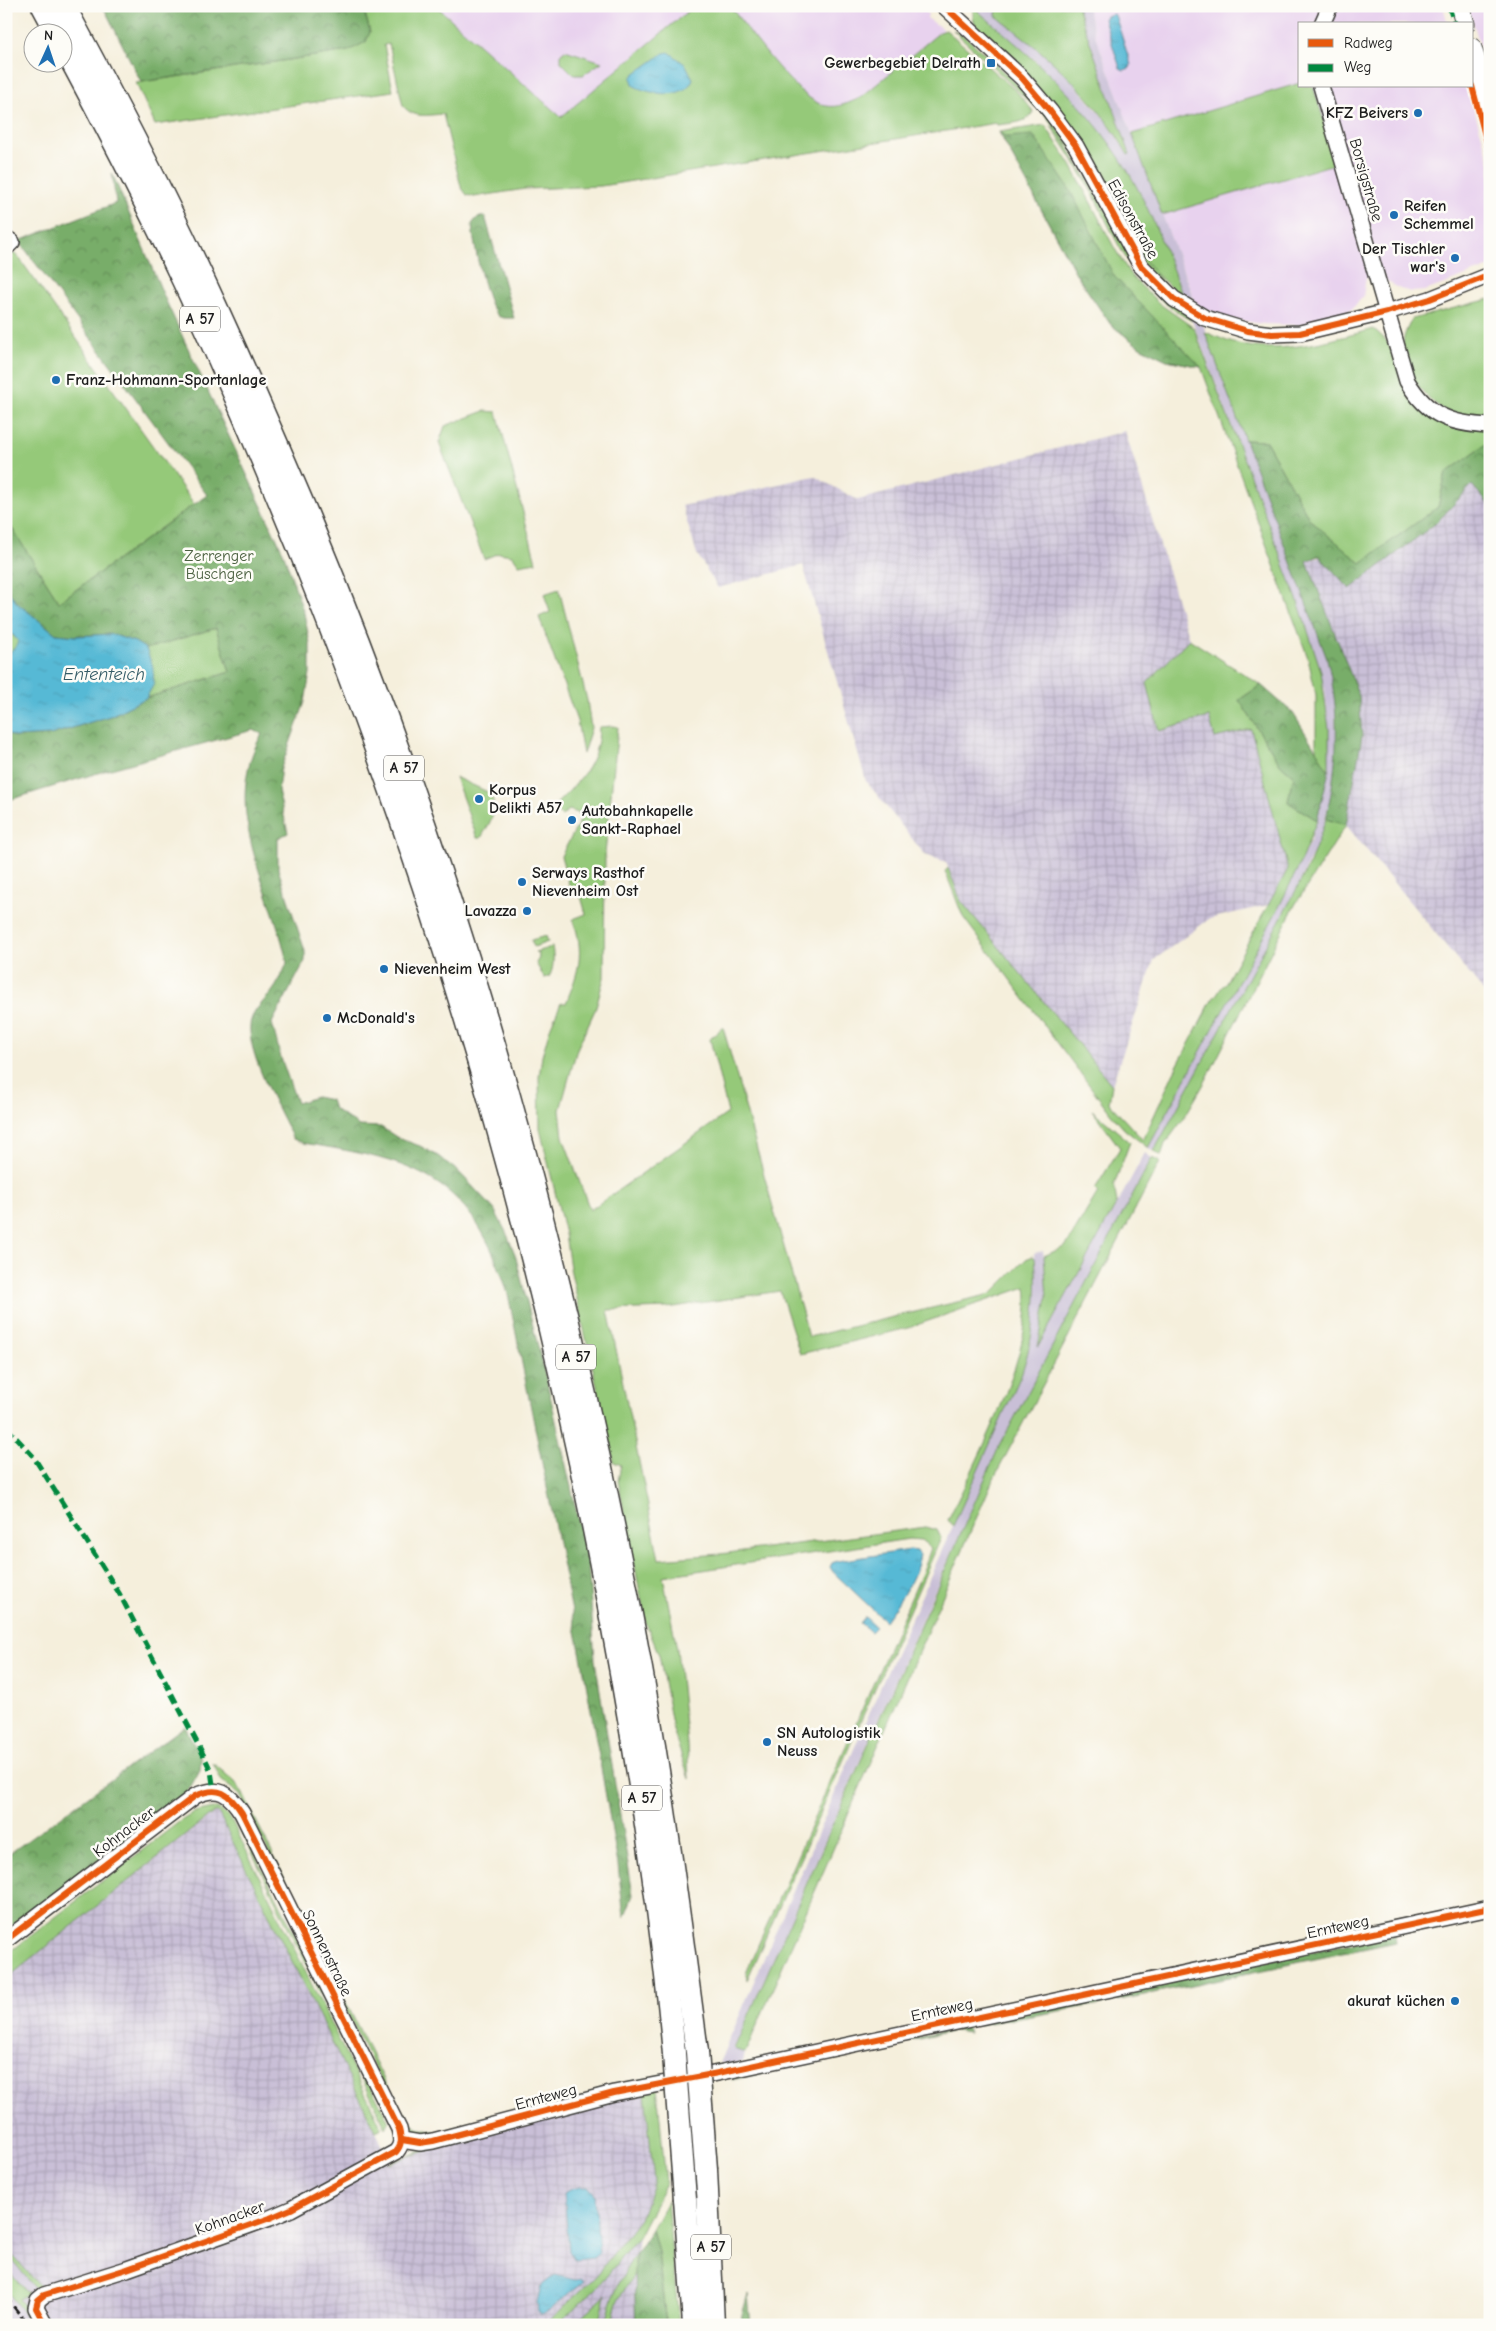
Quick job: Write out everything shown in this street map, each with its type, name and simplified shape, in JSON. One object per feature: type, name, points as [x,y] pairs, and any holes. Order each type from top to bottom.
[{"type":"highway","points":[[43,6],[52,22]]},
{"type":"highway","name":"A 57","points":[[64,6],[146,162],[201,275],[229,334],[308,518],[397,749],[488,1024],[550,1246],[601,1468],[656,1753],[681,1922],[697,2052],[706,2168],[714,2325]]},
{"type":"highway","name":"A 57","points":[[72,62],[129,169],[185,284],[267,470],[378,753],[470,1028],[551,1328],[591,1510],[636,1755],[663,1947],[674,2054],[694,2325]]},
{"type":"main road","points":[[1460,6],[1464,22]]},
{"type":"main road","points":[[1474,55],[1490,107]]},
{"type":"street","name":"Edisonstraße","points":[[944,6],[1011,67],[1038,96],[1076,146],[1096,181],[1134,257],[1157,284],[1183,306],[1205,318],[1228,327],[1272,334],[1300,333],[1434,303],[1490,287]]},
{"type":"street","points":[[1323,22],[1330,6]]},
{"type":"street","name":"Borsigstraße","points":[[1322,88],[1407,381],[1422,401],[1437,414],[1449,420],[1471,425],[1490,426]]},
{"type":"street","points":[[6,238],[12,242],[6,248]]},
{"type":"street","name":"Edisonstraße","points":[[1387,312],[1430,299],[1490,275]]},
{"type":"street","name":"Kohnacker","points":[[6,1940],[188,1801],[204,1792],[214,1791]]},
{"type":"street","name":"Sonnenstraße","points":[[214,1791],[224,1792],[232,1798],[242,1813],[399,2129],[402,2140]]},
{"type":"street","name":"Ernteweg","points":[[402,2140],[420,2143],[433,2141],[614,2093],[718,2073],[1490,1908]]},
{"type":"street","name":"Kohnacker","points":[[45,2325],[37,2314],[36,2304],[44,2295],[127,2269],[291,2209],[396,2152],[401,2147],[402,2140]]},
{"type":"shaded area","points":[[436,6],[920,6],[928,14],[927,18],[943,29],[837,117],[561,118]]},
{"type":"shaded area","points":[[971,6],[997,6],[996,16],[1040,50],[1066,74],[1106,121],[1128,155],[1130,153],[1077,6],[1087,6],[1095,35],[1306,599],[1327,659],[1334,688],[1337,751],[1334,781],[1321,836],[1294,894],[1154,1151],[1148,1148],[1277,911],[1311,839],[1329,771],[1329,729],[1325,690],[1308,630],[1205,354],[1159,235],[1133,179],[1097,127],[1075,102],[1034,59]]},
{"type":"shaded area","points":[[1087,6],[1443,6],[1447,22],[1298,22],[1298,84],[1132,134],[1095,35]]},
{"type":"shaded area","points":[[1468,6],[1490,6],[1489,74],[1474,22]]},
{"type":"shaded area","points":[[1314,88],[1468,88],[1490,163],[1490,267],[1425,291],[1412,292],[1400,289],[1385,280],[1381,273],[1366,277],[1363,297],[1349,312],[1299,325],[1264,324],[1229,319],[1197,306],[1162,215],[1334,164],[1337,160]]},
{"type":"shaded area","points":[[1125,431],[1189,639],[1147,683],[1159,731],[1209,717],[1251,729],[1288,869],[1268,905],[1209,919],[1154,960],[1112,1085],[961,901],[946,862],[925,855],[866,781],[803,565],[718,588],[697,554],[682,506],[814,476],[858,500]]},
{"type":"shaded area","points":[[1472,484],[1490,506],[1490,999],[1346,825],[1362,736],[1359,696],[1307,561],[1436,523]]},
{"type":"shaded area","points":[[1145,1153],[1152,1158],[998,1449],[930,1601],[734,2048],[745,2053],[743,2062],[727,2066],[719,2063],[884,1679],[1021,1375],[1037,1292],[1034,1253],[1043,1251],[1047,1298],[1039,1345]]},
{"type":"shaded area","points":[[215,1812],[218,1812],[376,2131],[390,2164],[475,2136],[645,2092],[654,2181],[640,2219],[634,2274],[636,2325],[39,2325],[19,2299],[37,2291],[20,2264],[6,2248],[6,1979]]},
{"type":"shaded area","points":[[6,2252],[37,2291],[15,2301],[33,2325],[6,2324]]},
{"type":"green space","points":[[103,6],[363,6],[370,32],[366,42],[348,51],[141,82]]},
{"type":"green space","points":[[363,6],[436,6],[561,117],[694,6],[728,6],[732,9],[789,79],[802,92],[826,106],[839,106],[860,98],[940,32],[946,30],[1016,91],[1034,112],[1027,119],[1013,123],[997,125],[996,123],[601,186],[525,189],[474,197],[467,195],[461,187],[443,114],[416,115],[403,106],[389,44],[384,45],[393,91],[155,125],[136,83],[348,51],[370,32]]},
{"type":"green space","points":[[997,6],[1077,6],[1130,154],[1128,155],[1102,115],[1070,79],[1034,46],[996,16]]},
{"type":"green space","points":[[973,7],[1018,45],[1061,86],[1118,155],[1148,209],[1184,300],[1147,265],[1112,201],[975,25]]},
{"type":"green space","points":[[953,30],[966,37],[988,57],[985,60]]},
{"type":"green space","points":[[565,50],[602,62],[583,75],[574,75],[561,62],[561,53]]},
{"type":"green space","points":[[994,63],[1034,100],[1036,108],[992,66]]},
{"type":"green space","points":[[1298,84],[1298,88],[1314,88],[1337,161],[1334,164],[1162,215],[1132,134]]},
{"type":"green space","points":[[1045,125],[1071,165],[1115,249],[1132,277],[1160,304],[1194,328],[1300,607],[1321,671],[1329,729],[1329,771],[1316,754],[1316,695],[1308,658],[1201,367],[1167,360],[1140,347],[1111,325],[1078,277],[999,132]]},
{"type":"green space","points":[[1051,126],[1058,131],[1104,207],[1192,321],[1157,296],[1132,268],[1085,179]]},
{"type":"green space","points":[[999,132],[1007,137],[1033,135],[1070,190],[1114,276],[1201,367],[1167,360],[1140,347],[1111,325],[1078,277]]},
{"type":"green space","name":"Zerrenger Büschgen","points":[[112,173],[166,301],[283,552],[304,613],[310,644],[310,673],[305,702],[281,768],[278,790],[288,833],[278,838],[278,869],[305,951],[305,961],[272,1023],[281,1058],[297,1103],[316,1097],[331,1100],[334,1109],[359,1126],[381,1127],[398,1138],[420,1146],[438,1156],[459,1172],[494,1209],[515,1254],[548,1386],[588,1562],[595,1660],[633,1895],[624,1918],[618,1865],[584,1671],[508,1294],[493,1254],[477,1223],[457,1199],[434,1181],[408,1168],[377,1158],[303,1143],[293,1139],[264,1078],[252,1044],[250,1029],[252,1017],[276,986],[287,963],[280,934],[252,848],[247,819],[245,791],[250,762],[262,734],[253,730],[111,769],[6,801],[6,733],[14,737],[50,735],[110,716],[146,698],[230,672],[216,628],[146,649],[135,642],[111,634],[77,636],[56,634],[17,603],[6,588],[6,519],[59,602],[207,495],[19,241],[116,203]]},
{"type":"green space","points":[[485,216],[514,318],[506,318],[496,314],[484,285],[472,224],[477,218]]},
{"type":"green space","name":"Franz-Hohmann-Sportanlage","points":[[6,251],[17,255],[194,504],[59,602],[6,519]]},
{"type":"green space","points":[[1490,299],[1490,421],[1463,419],[1441,408],[1431,400],[1414,380],[1404,357],[1404,338],[1412,319]]},
{"type":"green space","points":[[1374,329],[1388,342],[1412,399],[1490,432],[1490,441],[1446,473],[1438,507],[1361,563],[1310,520],[1266,441],[1245,440],[1205,332],[1234,343],[1272,348],[1307,345]]},
{"type":"green space","points":[[485,411],[497,412],[536,562],[519,565],[512,555],[499,553],[484,559],[439,443],[445,426]]},
{"type":"green space","points":[[1245,440],[1266,441],[1310,520],[1361,563],[1438,507],[1446,473],[1490,441],[1490,506],[1472,485],[1436,523],[1350,589],[1319,556],[1307,561],[1359,696],[1362,736],[1346,825],[1326,819],[1333,778],[1336,739],[1334,700],[1327,659]]},
{"type":"green space","points":[[559,589],[587,700],[591,728],[583,754],[577,721],[539,617],[550,612],[544,594]]},
{"type":"green space","points":[[216,628],[230,672],[146,698],[153,674],[146,649]]},
{"type":"green space","points":[[6,633],[13,635],[18,641],[16,647],[6,655]]},
{"type":"green space","points":[[1189,639],[1261,685],[1239,700],[1281,765],[1295,777],[1288,802],[1317,820],[1298,868],[1277,911],[1148,1148],[1124,1129],[1111,1114],[963,917],[945,871],[948,868],[961,901],[1112,1085],[1109,1103],[1143,1140],[1173,1074],[1212,1000],[1226,982],[1288,869],[1251,729],[1215,738],[1209,717],[1159,731],[1147,683]]},
{"type":"green space","points":[[1261,685],[1293,713],[1329,771],[1317,820],[1288,802],[1295,777],[1281,765],[1239,700]]},
{"type":"green space","points":[[599,727],[618,727],[605,854],[604,978],[595,1010],[577,1049],[560,1110],[563,1137],[590,1210],[728,1113],[710,1039],[723,1027],[809,1337],[991,1294],[1026,1259],[1033,1256],[1035,1258],[1036,1303],[1032,1332],[1021,1375],[953,1526],[948,1520],[1001,1406],[1013,1374],[1022,1343],[1026,1313],[1026,1287],[908,1328],[800,1354],[780,1291],[667,1308],[608,1310],[659,1559],[720,1554],[926,1527],[937,1530],[941,1538],[747,1980],[748,1968],[923,1571],[931,1548],[921,1540],[909,1539],[663,1576],[677,1649],[689,1779],[673,1730],[659,1655],[646,1623],[618,1481],[621,1465],[614,1462],[570,1268],[565,1234],[540,1129],[539,1077],[542,1056],[550,1028],[561,1003],[566,1003],[577,971],[579,942],[573,919],[586,914],[578,886],[570,888],[561,856],[580,821],[578,813],[569,810],[562,816],[551,809],[577,782],[590,763],[598,740]]},
{"type":"green space","points":[[455,777],[490,793],[493,799],[492,816],[481,838],[477,838]]},
{"type":"green space","points":[[1326,819],[1346,825],[1295,905],[1205,1082],[1184,1118],[1165,1144],[1161,1156],[1154,1151],[1294,894],[1310,863]]},
{"type":"green space","points":[[546,936],[548,942],[534,947],[531,940]]},
{"type":"green space","points":[[552,947],[552,970],[549,977],[544,978],[536,963],[539,958],[538,953],[535,952]]},
{"type":"green space","points":[[1092,1110],[1130,1142],[1114,1185],[1117,1203],[1038,1347],[1047,1298],[1044,1256],[1066,1246],[1098,1192],[1095,1189],[1120,1148]]},
{"type":"green space","points":[[1152,1158],[1160,1162],[992,1482],[745,2053],[734,2049],[998,1449]]},
{"type":"green space","points":[[185,1726],[201,1759],[200,1770],[186,1795],[6,1930],[6,1856]]},
{"type":"green space","points":[[213,1763],[235,1782],[242,1792],[400,2112],[416,2126],[427,2130],[448,2132],[439,2134],[418,2133],[407,2125],[396,2112],[240,1795],[221,1780]]},
{"type":"green space","points":[[219,1803],[235,1814],[389,2122],[386,2128],[240,1828],[233,1817],[219,1806]]},
{"type":"green space","points":[[213,1808],[220,1810],[231,1819],[382,2128],[376,2131],[218,1812],[214,1812],[6,1979],[6,1955],[179,1822],[195,1812]]},
{"type":"green space","points":[[1395,1934],[1396,1942],[1101,2004],[978,2025],[980,2020]]},
{"type":"green space","points":[[967,2027],[969,2033],[955,2031],[732,2080],[735,2075]]},
{"type":"green space","points":[[657,2087],[666,2183],[638,2237],[601,2283],[558,2325],[545,2325],[596,2276],[640,2219],[654,2181],[645,2092],[475,2136],[389,2163],[436,2145]]},
{"type":"green space","points":[[667,2201],[679,2325],[666,2325],[658,2252],[652,2229]]},
{"type":"green space","points":[[652,2229],[658,2252],[666,2325],[636,2325],[634,2274],[636,2253]]},
{"type":"green space","points":[[6,2248],[40,2286],[37,2291],[6,2252]]},
{"type":"green space","points":[[636,2253],[634,2274],[617,2302],[611,2325],[606,2325],[617,2288]]},
{"type":"green space","points":[[6,2269],[29,2294],[19,2299],[39,2325],[33,2325],[6,2290]]},
{"type":"green space","points":[[606,2294],[599,2325],[572,2325]]},
{"type":"green space","points":[[748,2294],[751,2325],[739,2325]]},
{"type":"water","points":[[1115,15],[1131,65],[1130,68],[1124,70],[1120,68],[1104,19],[1106,16]]},
{"type":"water","points":[[669,52],[686,65],[693,79],[689,86],[675,93],[666,94],[634,86],[631,78],[634,74],[664,53]]},
{"type":"water","name":"Ententeich","points":[[6,588],[17,603],[56,634],[77,636],[111,634],[135,642],[146,649],[153,667],[154,684],[146,698],[110,716],[50,735],[14,737],[6,733],[6,655],[16,647],[18,641],[13,635],[6,633]]},
{"type":"water","points":[[910,1550],[917,1551],[920,1555],[915,1573],[885,1621],[830,1567],[832,1563],[837,1561]]},
{"type":"water","points":[[865,1617],[876,1627],[871,1632],[860,1623]]},
{"type":"water","points":[[580,2187],[589,2187],[595,2194],[599,2254],[594,2258],[575,2260],[569,2251],[564,2193]]},
{"type":"water","points":[[555,2275],[584,2281],[549,2311],[541,2315],[538,2313],[537,2302],[541,2286]]},
{"type":"railway","points":[[6,2297],[28,2325]]},
{"type":"marked path","points":[[1449,6],[1453,22]]},
{"type":"marked path","points":[[6,1427],[33,1456],[119,1593],[204,1756],[211,1771],[214,1791]]},
{"type":"cycle path","points":[[944,6],[1022,78],[1050,111],[1076,146],[1141,266],[1174,299],[1205,318],[1248,331],[1272,334],[1300,333],[1387,312],[1430,299],[1490,275]]},
{"type":"cycle path","points":[[1473,88],[1490,155]]},
{"type":"cycle path","points":[[6,1940],[195,1796],[211,1791],[223,1793],[233,1800],[242,1813],[399,2129],[401,2138],[401,2144],[396,2152],[291,2209],[127,2269],[44,2295],[38,2300],[36,2308],[45,2325]]},
{"type":"cycle path","points":[[402,2140],[420,2143],[433,2141],[614,2093],[718,2073],[1490,1908]]},
{"type":"place","name":"Gewerbegebiet Delrath","points":[[991,63]]},
{"type":"place","name":"KFZ Beivers","points":[[1418,113]]},
{"type":"place","name":"Reifen Schemmel","points":[[1394,215]]},
{"type":"place","name":"Der Tischler war's","points":[[1455,258]]},
{"type":"place","name":"Franz-Hohmann-Sportanlage","points":[[56,380]]},
{"type":"place","name":"Korpus Delikti A57","points":[[479,799]]},
{"type":"place","name":"Autobahnkapelle Sankt-Raphael","points":[[572,820]]},
{"type":"place","name":"Serways Rasthof Nievenheim Ost","points":[[522,882]]},
{"type":"place","name":"Lavazza","points":[[527,911]]},
{"type":"place","name":"Nievenheim West","points":[[384,969]]},
{"type":"place","name":"McDonald's","points":[[327,1018]]},
{"type":"place","name":"SN Autologistik Neuss","points":[[767,1742]]},
{"type":"place","name":"akurat küchen","points":[[1455,2001]]}]
